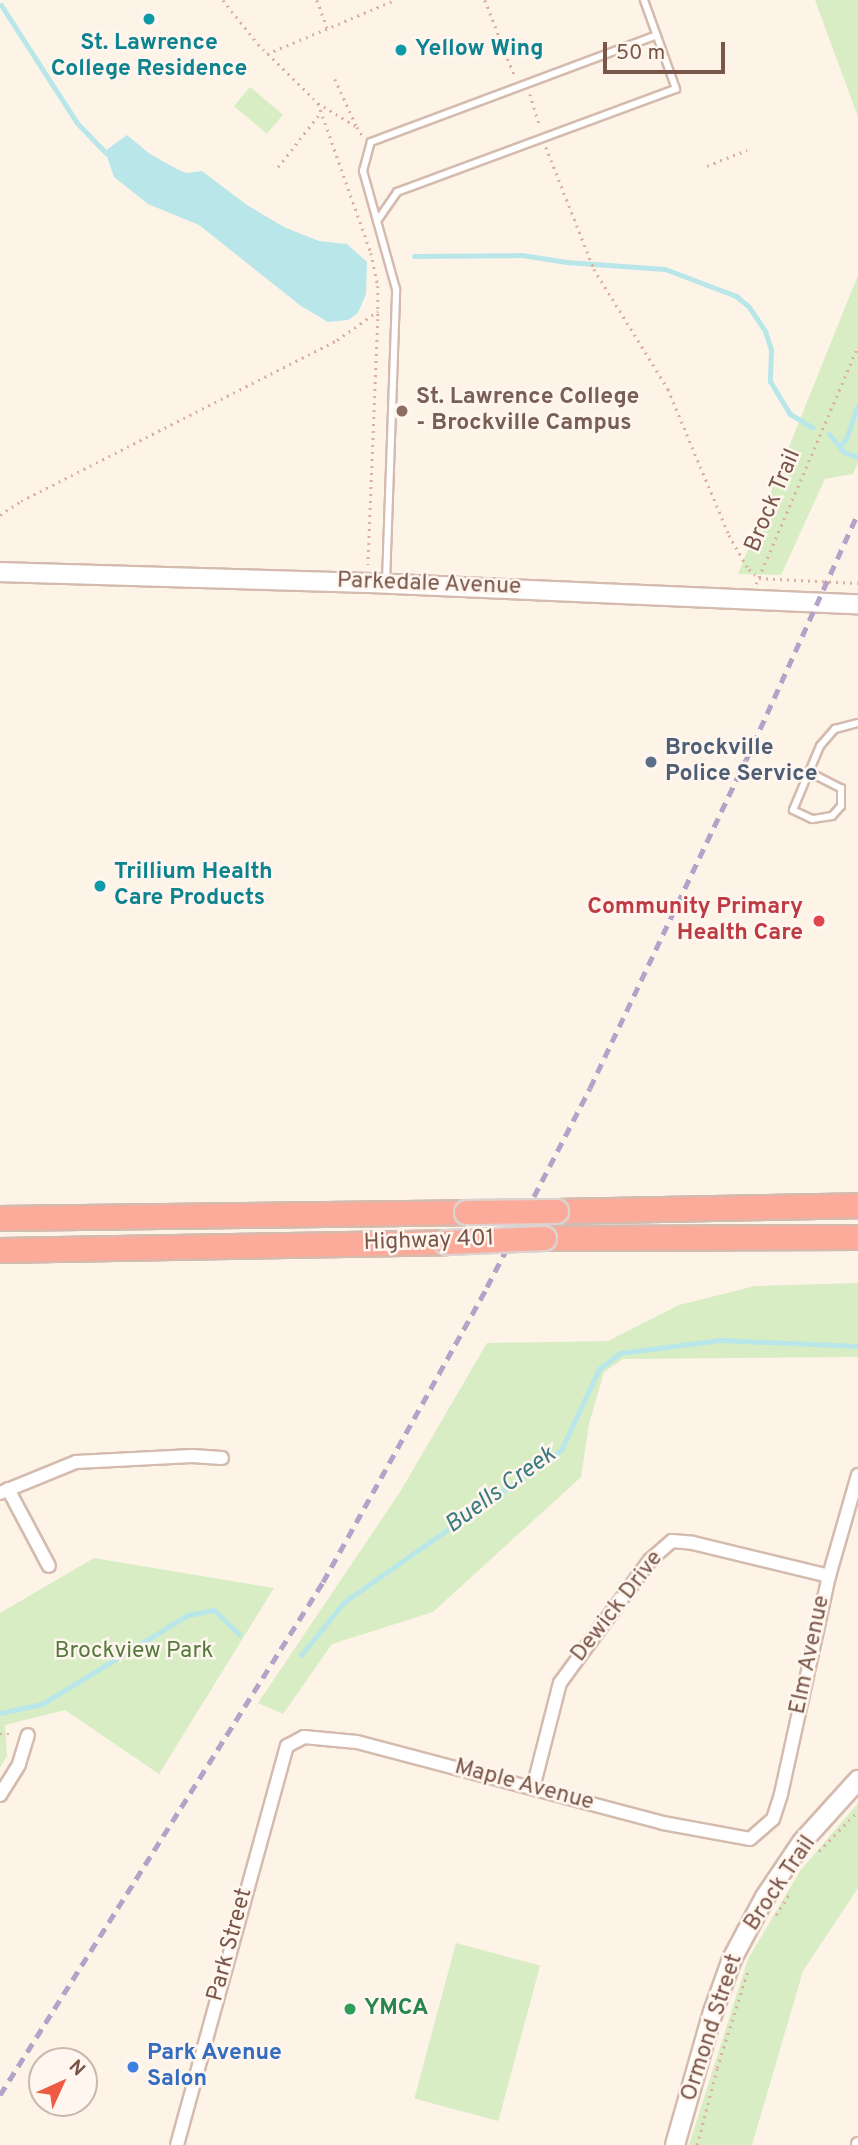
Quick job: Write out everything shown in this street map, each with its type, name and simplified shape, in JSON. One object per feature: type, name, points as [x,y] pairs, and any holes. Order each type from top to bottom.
[{"type":"highway","name":"Highway 401","points":[[0,1218],[858,1205]]},
{"type":"highway","name":"Highway 401","points":[[0,1250],[544,1238],[858,1237]]},
{"type":"main road","name":"Parkedale Avenue","points":[[0,572],[377,583],[858,604]]},
{"type":"main road","name":"Ormond Street","points":[[675,2145],[713,2012],[732,1959],[765,1897],[802,1842],[858,1780]]},
{"type":"street","points":[[49,1566],[4,1491],[76,1462],[192,1456],[222,1458]]},
{"type":"street","name":"Elm Avenue","points":[[761,1833],[773,1819],[781,1794],[829,1576],[858,1475]]},
{"type":"street","name":"Dewick Drive","points":[[533,1788],[560,1683],[650,1560],[672,1541],[693,1543],[829,1576]]},
{"type":"street","points":[[0,1794],[19,1764],[28,1735]]},
{"type":"street","name":"Maple Avenue","points":[[287,1746],[304,1737],[357,1742],[676,1825],[750,1839],[761,1833]]},
{"type":"street","name":"Park Street","points":[[177,2145],[287,1746]]},
{"type":"lane","points":[[377,221],[397,192],[676,89],[644,0]]},
{"type":"lane","points":[[377,583],[396,289],[363,171],[371,142],[657,35]]},
{"type":"lane","points":[[809,772],[841,788],[841,806],[832,817],[812,820],[793,810],[809,772],[820,746],[835,729],[858,723]]},
{"type":"path","points":[[223,0],[267,54],[318,103],[357,127],[371,142]]},
{"type":"path","points":[[317,0],[329,33]]},
{"type":"path","points":[[267,54],[395,0]]},
{"type":"path","points":[[485,0],[519,87]]},
{"type":"path","points":[[335,79],[357,127]]},
{"type":"path","points":[[526,84],[552,169],[594,269],[668,389],[729,535],[749,569],[759,578]]},
{"type":"path","points":[[318,103],[371,253],[378,285],[377,583]]},
{"type":"path","points":[[278,167],[321,112]]},
{"type":"path","points":[[707,166],[747,150]]},
{"type":"path","points":[[0,515],[21,501],[337,340],[378,311]]},
{"type":"path","name":"Brock Trail","points":[[858,346],[759,578],[858,583]]},
{"type":"path","name":"Brock Trail","points":[[811,1858],[858,1811]]},
{"type":"path","name":"Brock Trail","points":[[775,1917],[790,1894]]},
{"type":"path","name":"Brock Trail","points":[[696,2145],[716,2068],[749,1965]]},
{"type":"green space","points":[[815,0],[858,0],[858,117]]},
{"type":"green space","points":[[250,87],[283,115],[267,134],[234,106]]},
{"type":"green space","points":[[858,275],[858,463],[853,474],[825,479],[781,575],[738,574]]},
{"type":"green space","points":[[858,1283],[858,1357],[623,1359],[604,1372],[589,1424],[581,1477],[433,1612],[332,1644],[283,1714],[258,1703],[400,1492],[487,1343],[608,1341],[679,1305],[755,1286]]},
{"type":"green space","name":"Brockview Park","points":[[94,1558],[274,1588],[159,1774],[65,1710],[5,1725],[7,1756],[0,1768],[0,1613]]},
{"type":"green space","points":[[858,1803],[858,1888],[803,1971],[752,2145],[689,2145],[748,1959],[800,1871]]},
{"type":"green space","points":[[456,1943],[540,1966],[498,2121],[414,2099]]},
{"type":"water","points":[[127,135],[150,154],[177,169],[186,173],[202,171],[247,205],[284,227],[319,241],[347,244],[367,262],[366,294],[358,313],[348,320],[328,322],[301,306],[199,225],[148,204],[114,177],[105,151]]},
{"type":"waterway","points":[[1,5],[77,123],[106,153]]},
{"type":"waterway","points":[[414,256],[522,255],[566,262],[665,269],[736,296],[749,307],[765,331],[771,350],[770,381],[790,414],[812,427]]},
{"type":"waterway","name":"Buells Creek","points":[[841,445],[846,439],[858,405]]},
{"type":"waterway","name":"Buells Creek","points":[[829,434],[844,452],[858,457]]},
{"type":"waterway","name":"Buells Creek","points":[[301,1655],[344,1602],[561,1450],[599,1369],[620,1353],[720,1340],[858,1346]]},
{"type":"waterway","name":"Buells Creek","points":[[0,1713],[42,1704],[188,1615],[214,1610],[239,1634]]},
{"type":"railway","points":[[0,2095],[323,1582],[487,1287],[590,1088],[746,760],[858,513]]},
{"type":"place","name":"St. Lawrence College Residence","points":[[149,19]]},
{"type":"place","name":"Yellow Wing","points":[[401,50]]},
{"type":"place","name":"St. Lawrence College - Brockville Campus","points":[[402,411]]},
{"type":"place","name":"Brockville Police Service","points":[[651,762]]},
{"type":"place","name":"Trillium Health Care Products","points":[[100,886]]},
{"type":"place","name":"Community Primary Health Care","points":[[819,921]]},
{"type":"place","name":"YMCA","points":[[350,2009]]},
{"type":"place","name":"Park Avenue Salon","points":[[133,2067]]}]
